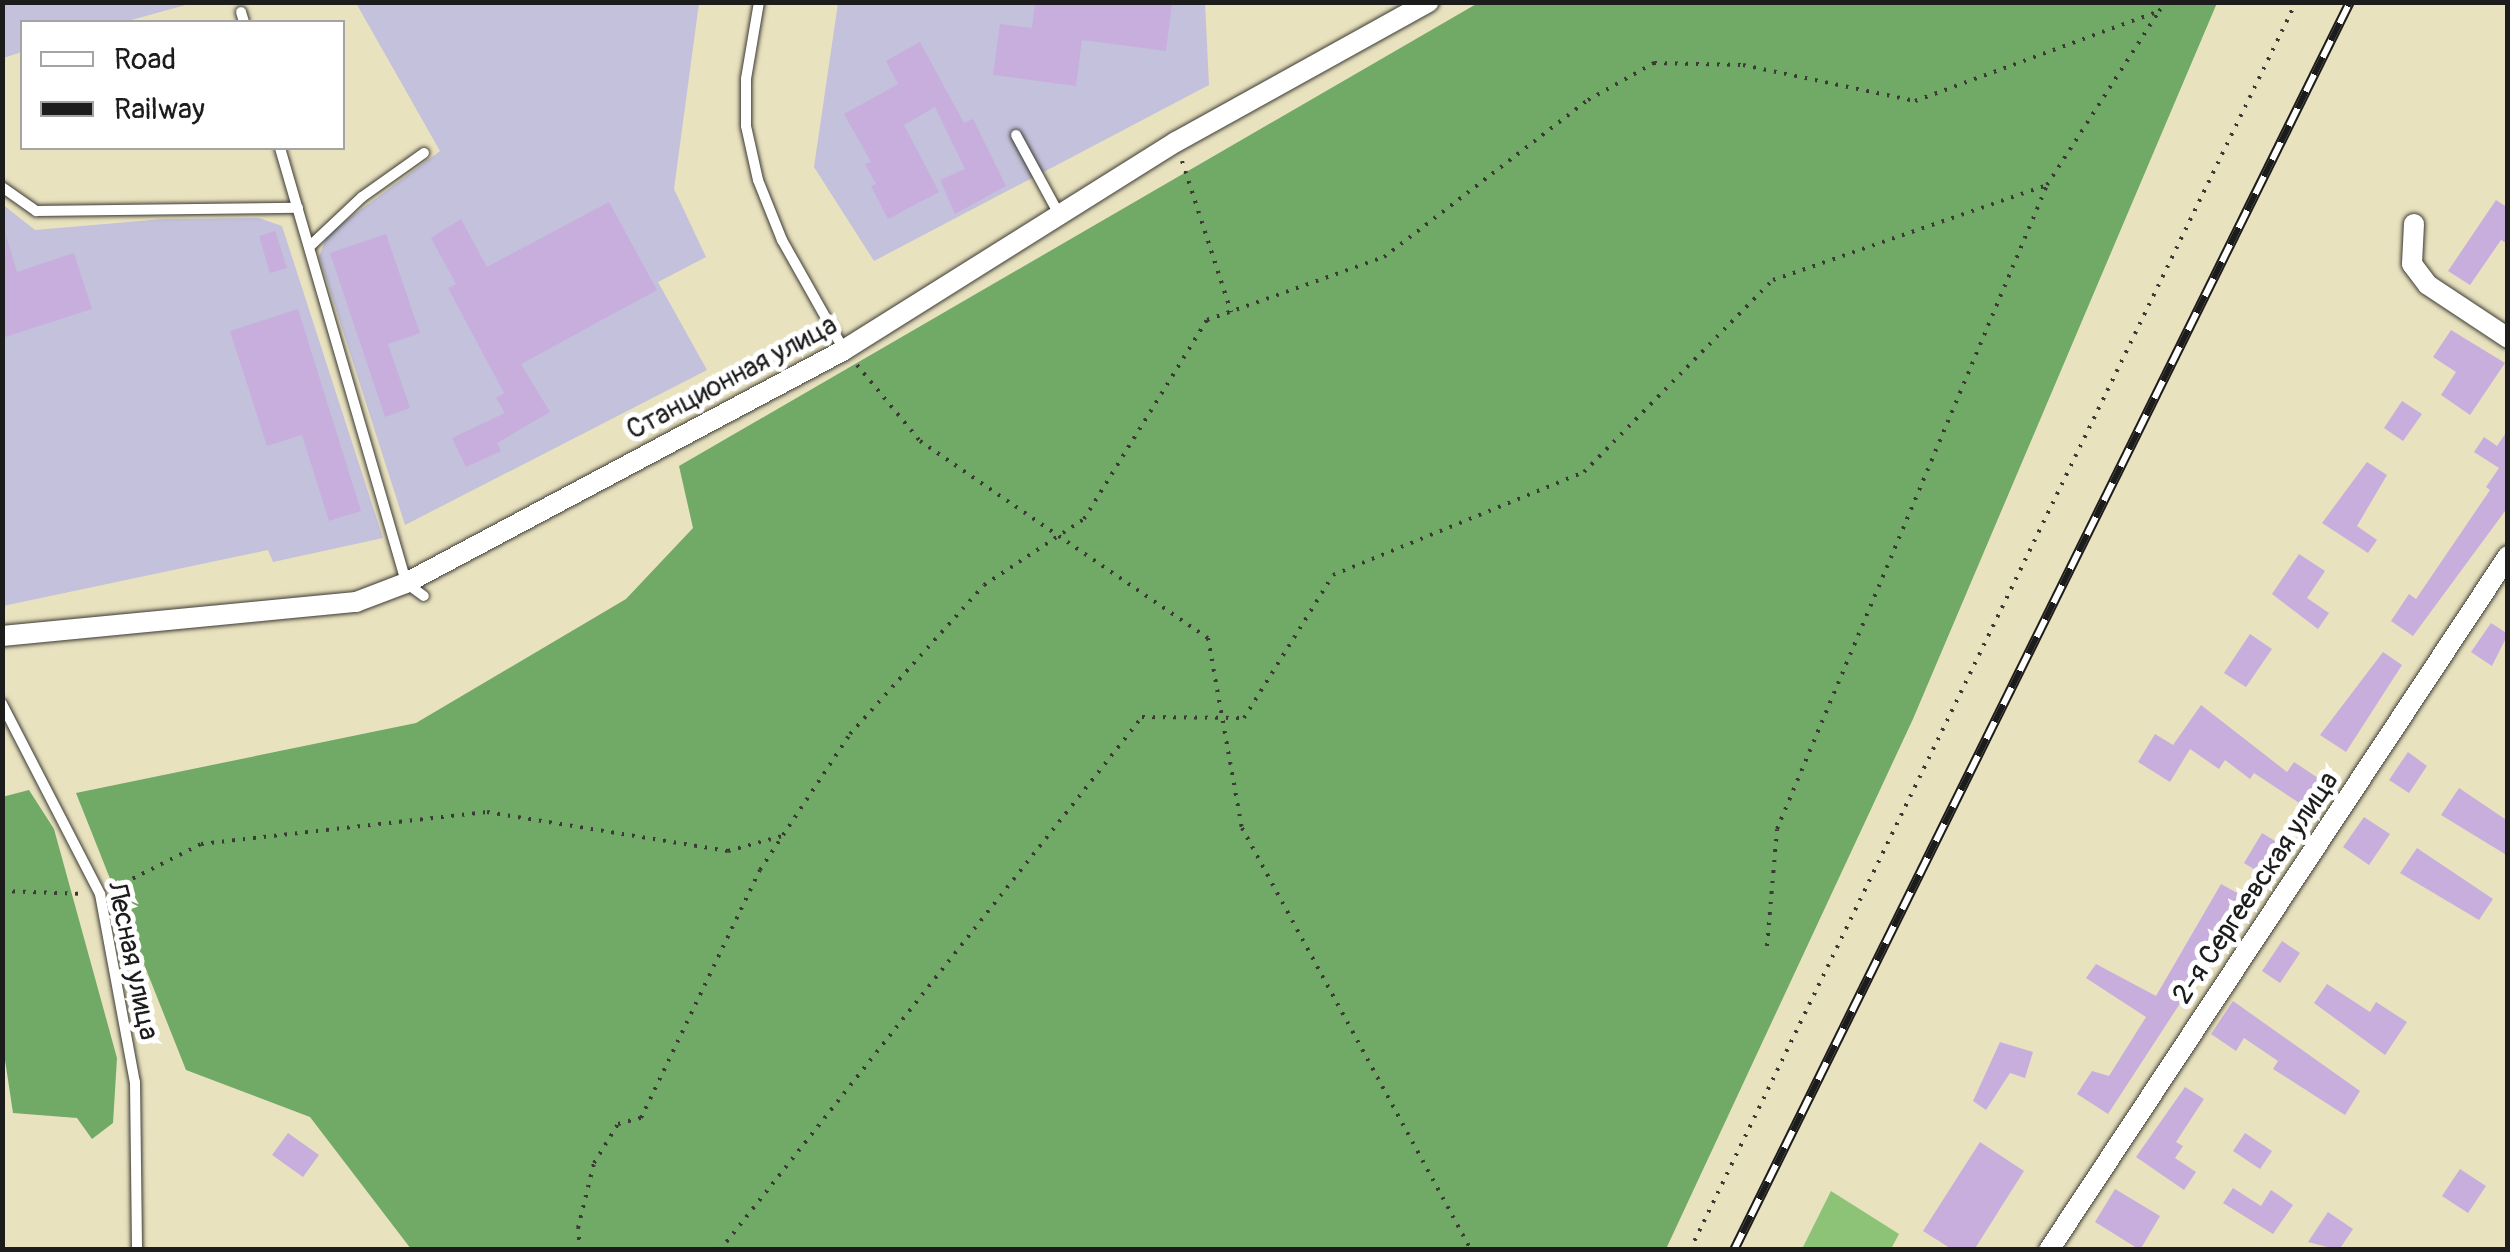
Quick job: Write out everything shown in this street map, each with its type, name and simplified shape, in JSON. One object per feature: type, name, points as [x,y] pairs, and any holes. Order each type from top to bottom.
[{"type":"street","name":"Станционная улица","points":[[2,636],[356,602],[406,583],[844,350],[1176,142],[1429,2]]},
{"type":"street","points":[[2414,224],[2412,264],[2428,285],[2508,338]]},
{"type":"street","name":"2-я Сергеевская улица","points":[[2049,1250],[2508,556]]},
{"type":"lane","points":[[758,2],[746,79],[746,126],[758,180],[782,240],[844,350]]},
{"type":"lane","points":[[1016,135],[1060,216]]},
{"type":"lane","points":[[281,150],[406,583],[424,596]]},
{"type":"lane","points":[[309,247],[362,196],[424,152]]},
{"type":"lane","points":[[2,187],[36,211],[298,208]]},
{"type":"lane","name":"Лесная улица","points":[[2,704],[100,894],[135,1082],[137,1250]]},
{"type":"path","points":[[1767,946],[1777,829],[2047,185],[2166,2]]},
{"type":"path","points":[[1690,1250],[2296,2]]},
{"type":"path","points":[[580,1250],[594,1163],[618,1124],[641,1118],[782,836],[850,734],[984,584],[1084,519],[1207,320],[1384,257],[1588,100],[1654,64],[1744,65],[1914,101],[2158,12]]},
{"type":"path","points":[[1176,142],[1231,312]]},
{"type":"path","points":[[720,1250],[1142,717],[1244,718],[1333,576],[1584,472],[1773,280],[2047,185]]},
{"type":"path","points":[[844,350],[920,441],[1208,638],[1242,828],[1471,1250]]},
{"type":"path","points":[[2,891],[100,894],[200,844],[487,812],[728,851],[782,836]]},
{"type":"shaded area","points":[[3,2],[193,2],[131,20],[20,20],[20,53],[3,58]]},
{"type":"shaded area","points":[[356,3],[699,3],[674,189],[706,257],[658,282],[707,370],[405,525],[319,256],[328,234],[440,151]]},
{"type":"shaded area","points":[[838,3],[1205,3],[1209,85],[874,261],[814,167]]},
{"type":"shaded area","points":[[2,204],[35,230],[163,219],[259,218],[282,226],[383,538],[273,562],[268,550],[3,606]]},
{"type":"green space","points":[[1478,3],[2217,3],[1913,719],[1666,1249],[411,1249],[310,1117],[186,1070],[76,793],[416,723],[626,599],[693,528],[679,466]]},
{"type":"green space","points":[[29,790],[54,829],[117,1058],[113,1123],[92,1139],[77,1118],[13,1113],[2,1040],[2,797]]},
{"type":"green space","points":[[1831,1191],[1899,1234],[1891,1249],[1802,1249]]},
{"type":"building","points":[[1035,2],[1172,2],[1166,51],[1082,40],[1076,86],[993,75],[1000,24],[1032,28]]},
{"type":"building","points":[[920,42],[964,123],[973,119],[1006,186],[955,214],[940,180],[965,169],[935,107],[904,125],[939,192],[888,219],[871,186],[876,184],[865,164],[871,162],[844,114],[898,84],[886,61]]},
{"type":"building","points":[[2496,200],[2508,208],[2508,244],[2501,240],[2470,285],[2448,271]]},
{"type":"building","points":[[609,202],[657,290],[521,364],[550,412],[497,443],[501,451],[466,467],[452,438],[505,413],[496,398],[504,393],[448,288],[456,284],[431,238],[461,219],[487,267]]},
{"type":"building","points":[[275,231],[287,268],[270,273],[259,236]]},
{"type":"building","points":[[386,234],[420,333],[388,344],[410,408],[385,417],[330,253]]},
{"type":"building","points":[[6,235],[17,272],[74,253],[92,309],[2,338]]},
{"type":"building","points":[[298,309],[361,511],[329,521],[302,435],[267,446],[230,331]]},
{"type":"building","points":[[2451,330],[2505,363],[2470,415],[2441,395],[2456,372],[2433,357]]},
{"type":"building","points":[[2402,401],[2422,414],[2403,441],[2384,428]]},
{"type":"building","points":[[2508,430],[2508,507],[2413,636],[2391,621],[2409,594],[2416,599],[2490,490],[2486,487],[2499,468],[2474,452],[2484,437],[2497,446]]},
{"type":"building","points":[[2367,462],[2387,475],[2357,526],[2377,540],[2368,553],[2322,523]]},
{"type":"building","points":[[2299,554],[2325,571],[2307,598],[2329,613],[2318,629],[2272,594]]},
{"type":"building","points":[[2491,623],[2508,634],[2492,666],[2471,652]]},
{"type":"building","points":[[2250,634],[2272,649],[2246,687],[2224,673]]},
{"type":"building","points":[[2383,652],[2402,665],[2346,752],[2320,735]]},
{"type":"building","points":[[2201,705],[2287,772],[2294,762],[2327,784],[2310,810],[2254,773],[2250,779],[2225,760],[2219,769],[2190,749],[2170,782],[2138,762],[2155,734],[2173,745]]},
{"type":"building","points":[[2408,752],[2427,766],[2409,793],[2389,780]]},
{"type":"building","points":[[2459,788],[2508,821],[2508,856],[2441,815]]},
{"type":"building","points":[[2364,817],[2390,834],[2369,865],[2343,847]]},
{"type":"building","points":[[2262,833],[2280,844],[2262,874],[2244,863]]},
{"type":"building","points":[[2417,848],[2493,899],[2479,920],[2400,873]]},
{"type":"building","points":[[2221,884],[2248,899],[2108,1114],[2077,1094],[2092,1071],[2109,1076],[2146,1017],[2086,978],[2096,964],[2156,996]]},
{"type":"building","points":[[2282,941],[2300,953],[2280,983],[2262,971]]},
{"type":"building","points":[[2327,984],[2370,1012],[2376,1002],[2407,1022],[2385,1055],[2314,1003]]},
{"type":"building","points":[[2233,1001],[2360,1091],[2345,1115],[2273,1069],[2278,1061],[2244,1038],[2236,1051],[2211,1034]]},
{"type":"building","points":[[2000,1042],[2033,1052],[2025,1078],[2010,1073],[1986,1110],[1973,1101]]},
{"type":"building","points":[[2185,1087],[2204,1099],[2176,1142],[2183,1146],[2175,1158],[2196,1172],[2184,1190],[2136,1157]]},
{"type":"building","points":[[288,1133],[319,1155],[303,1177],[272,1155]]},
{"type":"building","points":[[2245,1133],[2272,1151],[2260,1169],[2233,1151]]},
{"type":"building","points":[[1980,1142],[2024,1171],[1974,1250],[1953,1250],[1923,1231]]},
{"type":"building","points":[[2460,1169],[2486,1186],[2468,1213],[2442,1196]]},
{"type":"building","points":[[2233,1188],[2261,1206],[2271,1190],[2293,1205],[2273,1234],[2223,1203]]},
{"type":"building","points":[[2115,1189],[2160,1216],[2140,1250],[2095,1222]]},
{"type":"building","points":[[2328,1212],[2353,1229],[2339,1250],[2308,1242]]},
{"type":"railway","points":[[1734,1250],[2350,2]]}]
